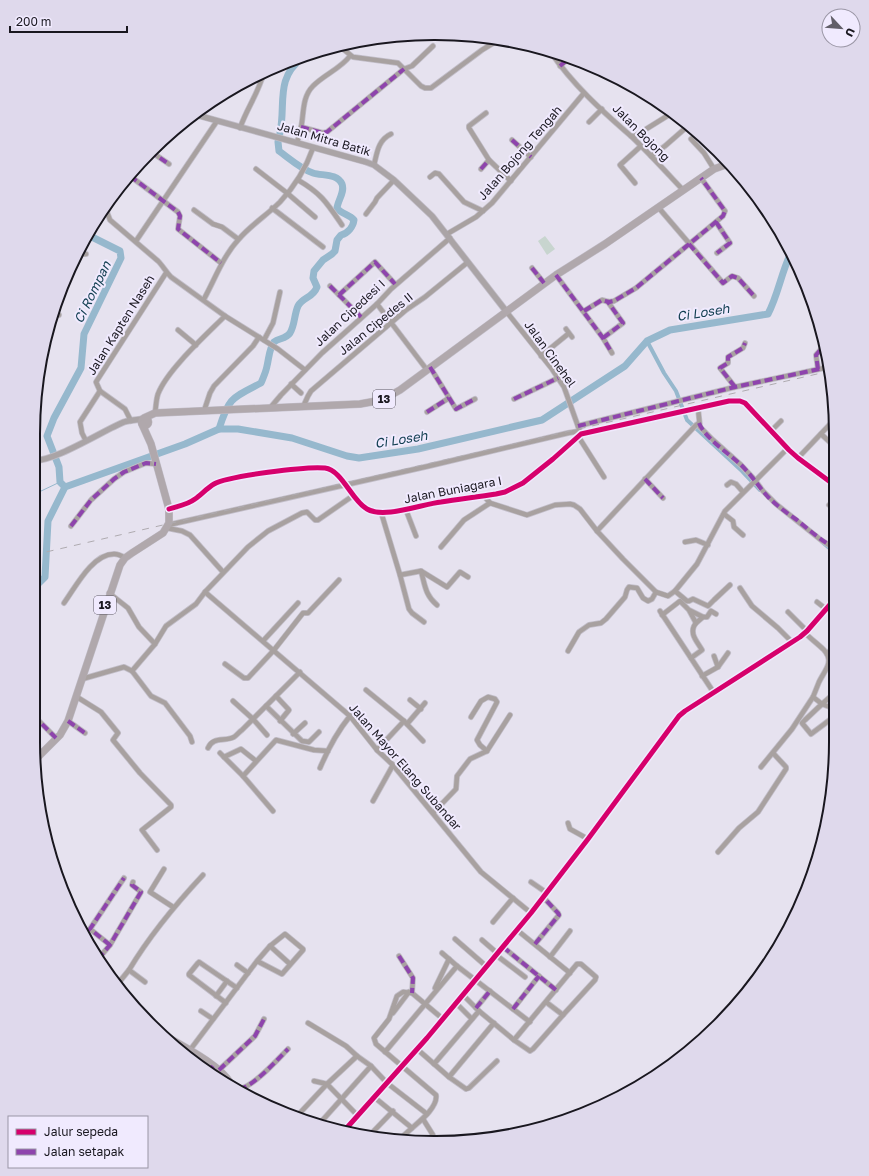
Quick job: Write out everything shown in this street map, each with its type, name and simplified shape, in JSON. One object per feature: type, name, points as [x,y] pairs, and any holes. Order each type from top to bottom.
[{"type":"highway","name":"13","points":[[155,413],[360,404],[382,400],[400,390],[544,283],[605,244],[714,169],[723,166]]},
{"type":"highway","points":[[155,413],[145,421],[169,508],[170,519],[168,527]]},
{"type":"highway","name":"13","points":[[40,754],[60,735],[68,721],[118,568],[125,558],[161,535],[168,527]]},
{"type":"highway","points":[[214,1069],[224,1076]]},
{"type":"main road","name":"Jalan Mitra Batik","points":[[201,116],[374,165],[394,180],[432,216],[506,311]]},
{"type":"main road","points":[[40,460],[128,422],[145,421]]},
{"type":"street","points":[[344,51],[350,56],[396,62],[400,64],[421,86],[431,88],[492,44]]},
{"type":"street","points":[[302,126],[323,133],[327,132],[404,69],[412,66],[434,46]]},
{"type":"street","points":[[297,143],[302,126],[304,106],[310,91],[314,85],[345,63],[350,56]]},
{"type":"street","name":"Jalan Bojong","points":[[555,59],[584,93],[631,136],[683,190]]},
{"type":"street","points":[[560,66],[564,62]]},
{"type":"street","points":[[240,128],[244,116],[261,80]]},
{"type":"street","name":"Jalan Bojong Tengah","points":[[449,236],[476,217],[492,203],[584,93]]},
{"type":"street","points":[[589,122],[602,109]]},
{"type":"street","points":[[486,113],[468,128],[489,160],[511,181]]},
{"type":"street","points":[[631,136],[635,136],[667,116]]},
{"type":"street","points":[[136,241],[217,121]]},
{"type":"street","points":[[651,156],[685,130]]},
{"type":"street","points":[[374,165],[380,142],[384,137],[391,134]]},
{"type":"street","points":[[691,139],[704,153],[714,169]]},
{"type":"street","points":[[512,140],[531,157]]},
{"type":"street","points":[[635,183],[620,165],[641,146]]},
{"type":"street","points":[[204,299],[221,263],[238,239],[272,208],[298,180],[305,169],[314,148]]},
{"type":"street","points":[[157,155],[169,164]]},
{"type":"street","points":[[481,169],[489,160]]},
{"type":"street","points":[[256,169],[287,193],[315,218]]},
{"type":"street","points":[[430,177],[435,173],[439,174],[464,202],[483,211]]},
{"type":"street","points":[[584,311],[601,300],[608,302],[614,301],[636,288],[723,216],[725,211],[701,178]]},
{"type":"street","points":[[134,179],[179,213],[178,229],[221,263]]},
{"type":"street","points":[[298,180],[322,196],[332,208],[342,225]]},
{"type":"street","points":[[366,214],[377,198],[394,180]]},
{"type":"street","points":[[658,207],[723,283],[732,276],[738,278],[754,296]]},
{"type":"street","points":[[272,208],[323,247]]},
{"type":"street","points":[[194,210],[213,224],[222,227],[238,239]]},
{"type":"street","name":"Jalan Kapten Naseh","points":[[107,213],[108,218],[164,267],[166,273],[204,299],[225,316],[278,349],[305,370]]},
{"type":"street","points":[[716,222],[730,243],[717,253]]},
{"type":"street","name":"Jalan Cipedesi I","points":[[270,408],[291,384],[322,353],[377,304],[395,284],[449,236]]},
{"type":"street","points":[[339,295],[375,262],[395,284]]},
{"type":"street","name":"Jalan Cipedes II","points":[[303,406],[311,391],[406,310],[425,297],[468,262]]},
{"type":"street","points":[[532,268],[544,283]]},
{"type":"street","name":"Jalan Kapten Naseh","points":[[128,422],[128,411],[100,391],[96,385],[96,381],[166,273]]},
{"type":"street","points":[[556,275],[584,311],[612,353]]},
{"type":"street","points":[[330,286],[361,317]]},
{"type":"street","points":[[204,411],[214,386],[261,338],[273,323],[280,292]]},
{"type":"street","points":[[603,338],[623,323],[608,302]]},
{"type":"street","points":[[377,304],[442,384],[449,398],[457,409],[475,399]]},
{"type":"street","name":"Jalan Cinehel","points":[[506,311],[558,378],[569,397],[579,432],[604,477]]},
{"type":"street","points":[[155,413],[156,400],[162,385],[169,375],[225,316]]},
{"type":"street","points":[[178,330],[196,345]]},
{"type":"street","points":[[542,356],[569,334]]},
{"type":"street","points":[[735,387],[720,368],[728,364],[728,357],[741,349],[745,343]]},
{"type":"street","points":[[818,369],[816,355],[820,351]]},
{"type":"street","points":[[579,432],[688,398],[823,368]]},
{"type":"street","points":[[514,399],[558,378]]},
{"type":"street","points":[[291,384],[301,393]]},
{"type":"street","points":[[86,441],[82,433],[80,422],[100,391]]},
{"type":"street","points":[[427,412],[449,398]]},
{"type":"street","points":[[168,527],[568,433],[729,402],[743,401],[788,449],[829,481]]},
{"type":"street","points":[[597,531],[696,425],[698,408]]},
{"type":"street","points":[[771,431],[781,421]]},
{"type":"street","points":[[696,425],[740,464],[754,482],[776,504],[829,545]]},
{"type":"street","points":[[798,458],[829,426]]},
{"type":"street","name":"Jalan Buniagara I","points":[[169,508],[187,504],[219,482],[296,469],[331,469],[354,495],[359,503],[366,509],[376,513],[406,510],[440,502],[484,496],[505,492],[522,483],[553,459],[579,432]]},
{"type":"street","points":[[821,434],[829,441]]},
{"type":"street","points":[[484,496],[490,503],[526,515],[549,506],[570,504],[580,509],[597,531],[656,592],[668,596],[675,591],[697,564],[724,514],[743,492],[788,449]]},
{"type":"street","points":[[71,526],[91,500],[114,479],[124,472],[146,463],[156,463]]},
{"type":"street","points":[[645,480],[663,498]]},
{"type":"street","points":[[727,485],[734,482],[743,492]]},
{"type":"street","points":[[132,671],[155,644],[166,626],[193,607],[223,572],[248,547],[268,531],[304,512],[308,512],[315,520],[318,520],[354,495]]},
{"type":"street","points":[[441,547],[464,520],[490,503]]},
{"type":"street","points":[[406,510],[416,536]]},
{"type":"street","points":[[381,512],[409,609],[424,622]]},
{"type":"street","points":[[724,514],[733,521],[734,527],[743,535]]},
{"type":"street","points":[[168,527],[182,530],[190,536],[223,572]]},
{"type":"street","points":[[685,542],[696,540],[708,545]]},
{"type":"street","points":[[64,604],[84,574],[97,560],[107,555],[114,554],[125,558]]},
{"type":"street","points":[[400,575],[421,571],[446,587],[448,587],[460,572],[468,577]]},
{"type":"street","points":[[421,571],[427,594],[437,605]]},
{"type":"street","points":[[225,664],[247,679],[274,650],[303,613],[308,613],[339,580]]},
{"type":"street","points":[[675,591],[687,602],[693,599],[708,606],[730,586]]},
{"type":"street","points":[[568,651],[579,632],[589,625],[601,623],[606,619],[625,597],[626,590],[629,587],[637,588],[643,598],[648,601],[656,592]]},
{"type":"street","points":[[740,588],[752,606],[792,642]]},
{"type":"street","name":"Jalan Mayor Elang Subandar","points":[[205,592],[263,640],[350,716],[377,750],[393,765],[481,872],[530,913]]},
{"type":"street","points":[[109,593],[128,608],[139,627],[155,644]]},
{"type":"street","points":[[696,623],[689,610],[680,601],[661,613],[714,693]]},
{"type":"street","points":[[817,602],[826,609]]},
{"type":"street","points":[[263,640],[298,603]]},
{"type":"street","points":[[349,1126],[463,995],[547,893],[679,716],[806,632],[829,606]]},
{"type":"street","points":[[689,610],[703,617]]},
{"type":"street","points":[[691,658],[703,649],[692,630],[696,623],[703,617],[707,617],[711,612],[716,614]]},
{"type":"street","points":[[761,767],[792,729],[813,697],[819,681],[828,668],[829,659],[827,654],[788,612]]},
{"type":"street","points":[[702,676],[718,667],[728,653]]},
{"type":"street","points":[[714,656],[718,667]]},
{"type":"street","points":[[82,679],[124,667],[132,671],[151,696],[165,704],[189,735],[192,742]]},
{"type":"street","points":[[208,748],[215,740],[233,737],[300,672]]},
{"type":"street","points":[[366,690],[405,723],[423,741]]},
{"type":"street","points":[[276,696],[289,710],[280,721]]},
{"type":"street","points":[[77,697],[102,713],[118,733],[112,740],[140,773],[172,805],[142,830],[157,850]]},
{"type":"street","points":[[471,717],[483,699],[488,697],[496,699],[497,702],[477,740],[487,751]]},
{"type":"street","points":[[813,697],[822,704],[829,707]]},
{"type":"street","points":[[829,699],[803,721],[803,725],[810,733],[814,734],[829,721]]},
{"type":"street","points":[[410,700],[421,708]]},
{"type":"street","points":[[233,701],[253,719],[267,735]]},
{"type":"street","points":[[377,750],[425,704]]},
{"type":"street","points":[[266,706],[298,739],[308,743],[319,732]]},
{"type":"street","points":[[433,813],[456,789],[457,776],[470,759],[487,751],[510,715]]},
{"type":"street","points":[[320,768],[328,751],[350,716]]},
{"type":"street","points":[[68,721],[85,733]]},
{"type":"street","points":[[40,722],[56,738]]},
{"type":"street","points":[[293,734],[305,723]]},
{"type":"street","points":[[242,776],[277,740],[314,750],[328,751]]},
{"type":"street","points":[[224,757],[241,749],[256,761]]},
{"type":"street","points":[[220,753],[273,811]]},
{"type":"street","points":[[718,852],[739,828],[758,812],[786,769],[786,767],[773,753]]},
{"type":"street","points":[[373,801],[393,765]]},
{"type":"street","points":[[568,823],[570,829],[588,839]]},
{"type":"street","points":[[164,869],[150,892],[173,907]]},
{"type":"street","points":[[121,980],[129,970],[147,941],[173,907],[203,875]]},
{"type":"street","points":[[110,945],[90,929],[124,878]]},
{"type":"street","points":[[102,954],[110,945],[141,892],[132,885],[133,882]]},
{"type":"street","points":[[530,882],[547,893]]},
{"type":"street","points":[[534,944],[558,915],[558,913],[543,897]]},
{"type":"street","points":[[493,922],[513,898]]},
{"type":"street","points":[[517,930],[570,973]]},
{"type":"street","points":[[550,957],[570,931]]},
{"type":"street","points":[[193,1053],[213,1019],[257,961],[270,946],[285,934],[303,948],[303,950],[281,974],[257,961]]},
{"type":"street","points":[[455,939],[486,966]]},
{"type":"street","points":[[482,940],[525,977]]},
{"type":"street","points":[[270,946],[290,964]]},
{"type":"street","points":[[503,947],[556,990]]},
{"type":"street","points":[[442,954],[530,1022]]},
{"type":"street","points":[[400,956],[413,978],[410,993]]},
{"type":"street","points":[[432,995],[449,959]]},
{"type":"street","points":[[226,1003],[189,974],[199,962],[237,988]]},
{"type":"street","points":[[463,995],[477,1009],[514,1040],[528,1050],[532,1050],[596,979],[595,976],[580,963],[577,964],[514,1040]]},
{"type":"street","points":[[237,966],[248,973]]},
{"type":"street","points":[[386,1052],[424,1004],[457,966]]},
{"type":"street","points":[[129,970],[145,982]]},
{"type":"street","points":[[513,1009],[539,976]]},
{"type":"street","points":[[216,996],[227,981]]},
{"type":"street","points":[[434,1064],[472,1019],[477,1009],[490,991]]},
{"type":"street","points":[[405,1135],[427,1114],[436,1101],[436,1095],[374,1042],[375,1036],[390,1016],[397,996],[403,992],[410,993],[442,1019]]},
{"type":"street","points":[[546,1002],[563,1015]]},
{"type":"street","points":[[456,1003],[472,1019]]},
{"type":"street","points":[[201,1011],[213,1019]]},
{"type":"street","points":[[214,1069],[255,1036],[264,1019]]},
{"type":"street","points":[[308,1023],[346,1046],[356,1056],[371,1066],[387,1083],[427,1114]]},
{"type":"street","points":[[449,1077],[494,1023]]},
{"type":"street","points":[[246,1087],[288,1049]]},
{"type":"street","points":[[417,1049],[449,1077],[464,1088],[468,1089],[497,1061]]},
{"type":"street","points":[[301,1112],[356,1056]]},
{"type":"street","points":[[323,1120],[371,1066]]},
{"type":"street","points":[[314,1081],[327,1084],[358,1116]]},
{"type":"street","points":[[374,1097],[412,1128]]},
{"type":"street","points":[[374,1131],[393,1111]]},
{"type":"street","points":[[423,1119],[432,1135]]},
{"type":"shaded area","points":[[545,236],[555,249],[547,255],[538,241]]},
{"type":"waterway","points":[[280,133],[283,92],[288,74],[294,66]]},
{"type":"waterway","points":[[219,429],[222,418],[229,404],[244,392],[261,383],[272,345],[274,342],[290,333],[298,306],[313,293],[317,287],[313,278],[314,271],[323,260],[335,251],[337,240],[353,225],[354,220],[337,208],[343,190],[340,180],[333,176],[313,173],[300,166],[279,151],[278,142]]},
{"type":"waterway","name":"Ci Rompan","points":[[65,487],[60,482],[59,467],[47,436],[54,418],[81,368],[84,334],[121,258],[120,251],[93,237]]},
{"type":"waterway","name":"Ci Loseh","points":[[40,582],[45,577],[48,521],[65,487],[185,444],[219,429],[238,429],[292,438],[347,456],[359,458],[418,449],[542,420],[625,366],[647,341],[670,330],[768,314],[788,260]]},
{"type":"waterway","points":[[647,341],[664,373],[676,391],[687,420],[742,471],[760,490]]},
{"type":"waterway","points":[[40,492],[60,482]]},
{"type":"waterway","points":[[822,542],[829,548]]},
{"type":"railway","points":[[40,553],[824,372]]},
{"type":"marked path","points":[[560,66],[564,62]]},
{"type":"marked path","points":[[301,127],[323,133],[327,132],[404,69]]},
{"type":"marked path","points":[[512,140],[531,157]]},
{"type":"marked path","points":[[157,155],[169,164]]},
{"type":"marked path","points":[[481,169],[489,160]]},
{"type":"marked path","points":[[584,311],[602,300],[609,302],[614,301],[636,288],[723,216],[725,211],[701,178]]},
{"type":"marked path","points":[[134,179],[178,212],[180,216],[178,229],[221,263]]},
{"type":"marked path","points":[[716,222],[730,243],[717,253]]},
{"type":"marked path","points":[[689,244],[723,283],[732,276],[738,278],[754,296]]},
{"type":"marked path","points":[[339,295],[375,262],[395,284]]},
{"type":"marked path","points":[[532,268],[544,283]]},
{"type":"marked path","points":[[556,275],[603,338],[612,353]]},
{"type":"marked path","points":[[330,286],[361,317]]},
{"type":"marked path","points":[[603,338],[623,323],[608,302]]},
{"type":"marked path","points":[[735,387],[720,368],[728,363],[728,357],[743,348],[745,343]]},
{"type":"marked path","points":[[818,369],[816,355],[820,351]]},
{"type":"marked path","points":[[430,367],[456,409],[475,399]]},
{"type":"marked path","points":[[578,426],[735,387],[823,368]]},
{"type":"marked path","points":[[514,399],[558,378]]},
{"type":"marked path","points":[[427,412],[449,398]]},
{"type":"marked path","points":[[699,423],[706,434],[744,468],[771,500],[829,545]]},
{"type":"marked path","points":[[71,526],[91,500],[114,479],[124,472],[146,463],[156,464]]},
{"type":"marked path","points":[[645,479],[663,498]]},
{"type":"marked path","points":[[68,721],[85,733]]},
{"type":"marked path","points":[[40,722],[56,738]]},
{"type":"marked path","points":[[110,945],[90,929],[124,878]]},
{"type":"marked path","points":[[102,954],[110,945],[141,892],[132,885],[133,882]]},
{"type":"marked path","points":[[535,944],[559,915],[543,897]]},
{"type":"marked path","points":[[503,947],[556,990]]},
{"type":"marked path","points":[[399,956],[413,978],[412,993]]},
{"type":"marked path","points":[[513,1009],[539,976]]},
{"type":"marked path","points":[[476,1008],[490,991]]},
{"type":"marked path","points":[[219,1070],[255,1036],[264,1019]]},
{"type":"marked path","points":[[245,1087],[258,1078],[288,1049]]},
{"type":"cycle path","points":[[169,509],[192,501],[211,486],[222,481],[268,472],[316,468],[325,468],[337,474],[356,500],[367,509],[374,512],[393,512],[433,503],[496,494],[505,492],[523,483],[581,434],[729,401],[740,401],[745,403],[789,450],[829,481]]},
{"type":"cycle path","points":[[348,1126],[427,1038],[531,913],[679,716],[800,637],[829,606]]}]
